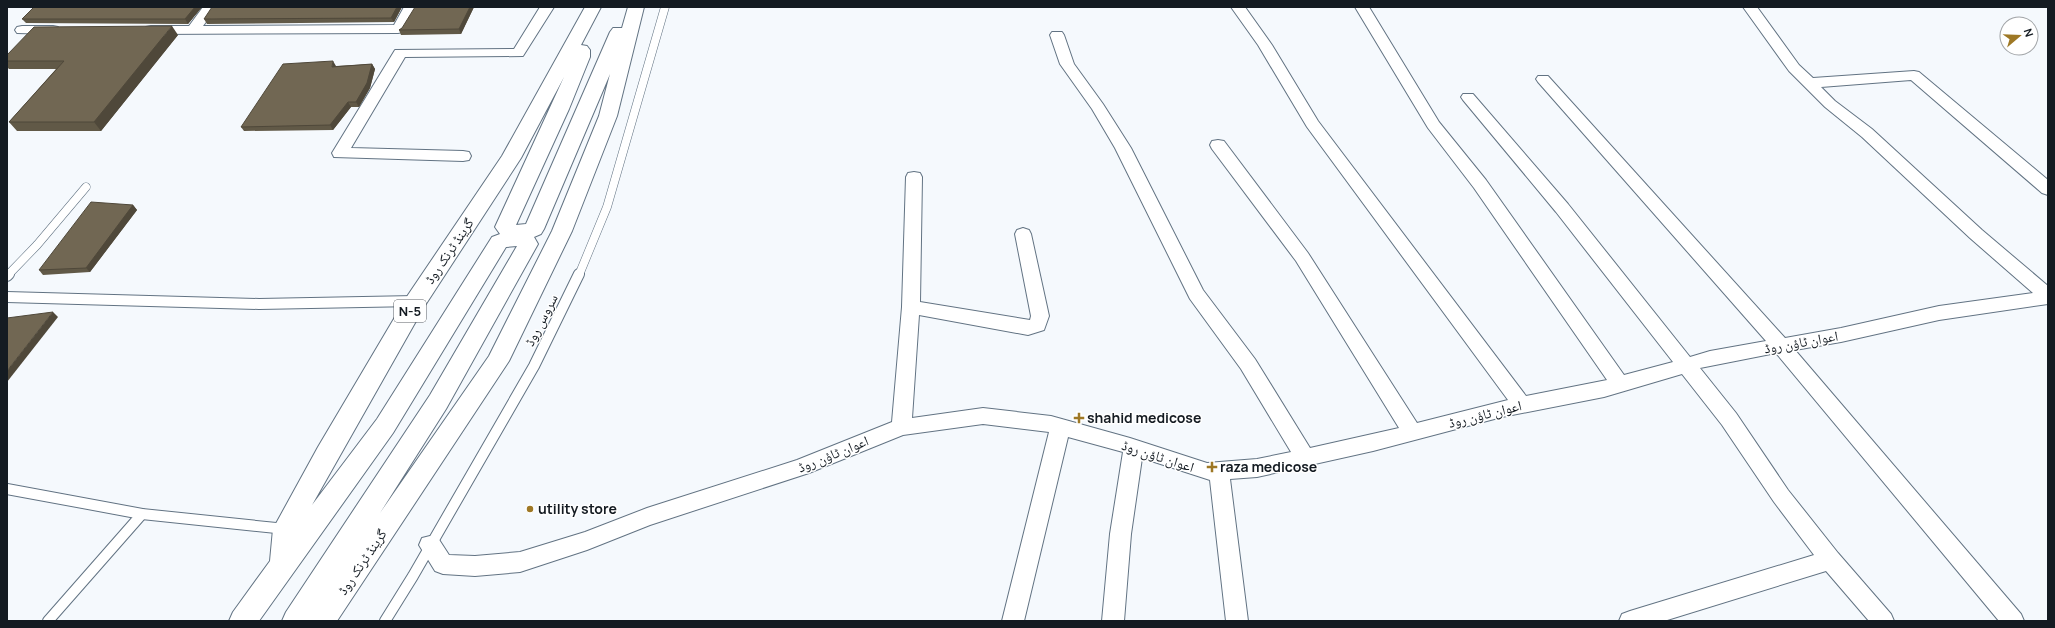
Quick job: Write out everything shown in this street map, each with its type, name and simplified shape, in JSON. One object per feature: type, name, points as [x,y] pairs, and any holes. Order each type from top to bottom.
[{"type":"highway","name":"گرینڈ ٹرنک روڈ","points":[[283,565],[286,529],[416,301],[511,158],[582,30],[593,7]]},
{"type":"highway","points":[[582,30],[581,57],[560,109],[505,227],[509,232],[525,233],[534,229],[629,7]]},
{"type":"highway","name":"گرینڈ ٹرنک روڈ","points":[[321,621],[498,361],[562,231],[608,116],[636,7]]},
{"type":"highway","points":[[243,621],[385,426],[499,242],[512,238],[524,239],[528,244],[438,402],[296,621]]},
{"type":"street","points":[[193,30],[210,7]]},
{"type":"street","points":[[139,30],[398,29],[411,7]]},
{"type":"street","points":[[463,156],[340,153],[400,53],[518,53],[547,7]]},
{"type":"street","points":[[1238,7],[1265,45],[1312,124],[1522,405]]},
{"type":"street","points":[[1362,7],[1433,125],[1480,184],[1620,384]]},
{"type":"street","points":[[1750,7],[1794,68],[1830,104],[1867,133],[1976,234],[2048,296]]},
{"type":"street","points":[[22,30],[69,30]]},
{"type":"street","points":[[1057,35],[1067,64],[1098,107],[1123,148],[1196,294],[1248,364],[1305,458]]},
{"type":"street","points":[[1809,83],[1914,75],[2048,188]]},
{"type":"street","points":[[1543,79],[1780,346],[2013,621]]},
{"type":"street","points":[[1468,97],[1562,208],[1729,419],[1781,496],[1830,560],[1883,621]]},
{"type":"street","points":[[1218,145],[1302,257],[1412,432]]},
{"type":"street","points":[[901,427],[911,307],[914,177]]},
{"type":"street","points":[[911,307],[1028,328],[1038,325],[1040,316],[1023,234]]},
{"type":"street","name":"اعوان ٹاؤن روڈ","points":[[430,545],[443,564],[474,566],[520,562],[587,541],[647,517],[802,467],[901,427],[983,416],[1060,427],[1134,448],[1207,472],[1257,468],[1305,458],[1522,405],[1620,384],[1710,358],[1780,346],[1939,313],[2048,296]]},
{"type":"street","points":[[1014,621],[1060,427]]},
{"type":"street","points":[[1113,621],[1118,549],[1134,448]]},
{"type":"street","points":[[1220,471],[1237,621]]},
{"type":"street","points":[[1630,621],[1830,560]]},
{"type":"lane","name":"سروس روڈ","points":[[385,621],[413,576],[534,366],[577,280],[607,207],[665,7]]},
{"type":"lane","points":[[7,276],[37,245],[86,186]]},
{"type":"lane","points":[[7,297],[259,304],[416,301]]},
{"type":"lane","points":[[7,489],[142,514],[286,529]]},
{"type":"lane","points":[[48,621],[142,514]]},
{"type":"building","points":[[34,7],[195,7],[185,19],[22,19]]},
{"type":"building","points":[[212,7],[397,7],[391,18],[204,19]]},
{"type":"building","points":[[415,7],[470,7],[459,29],[399,30],[402,28]]},
{"type":"building","points":[[172,26],[94,122],[9,122],[64,61],[7,61],[7,55],[34,27]]},
{"type":"building","points":[[333,61],[332,67],[372,64],[367,83],[356,102],[348,102],[330,125],[241,127],[283,64]]},
{"type":"building","points":[[91,202],[133,205],[86,268],[39,270]]},
{"type":"building","points":[[53,312],[7,371],[7,318]]},
{"type":"place","name":"shahid medicose","points":[[1079,418]]},
{"type":"place","name":"raza medicose","points":[[1212,467]]},
{"type":"place","name":"utility store","points":[[530,509]]}]
